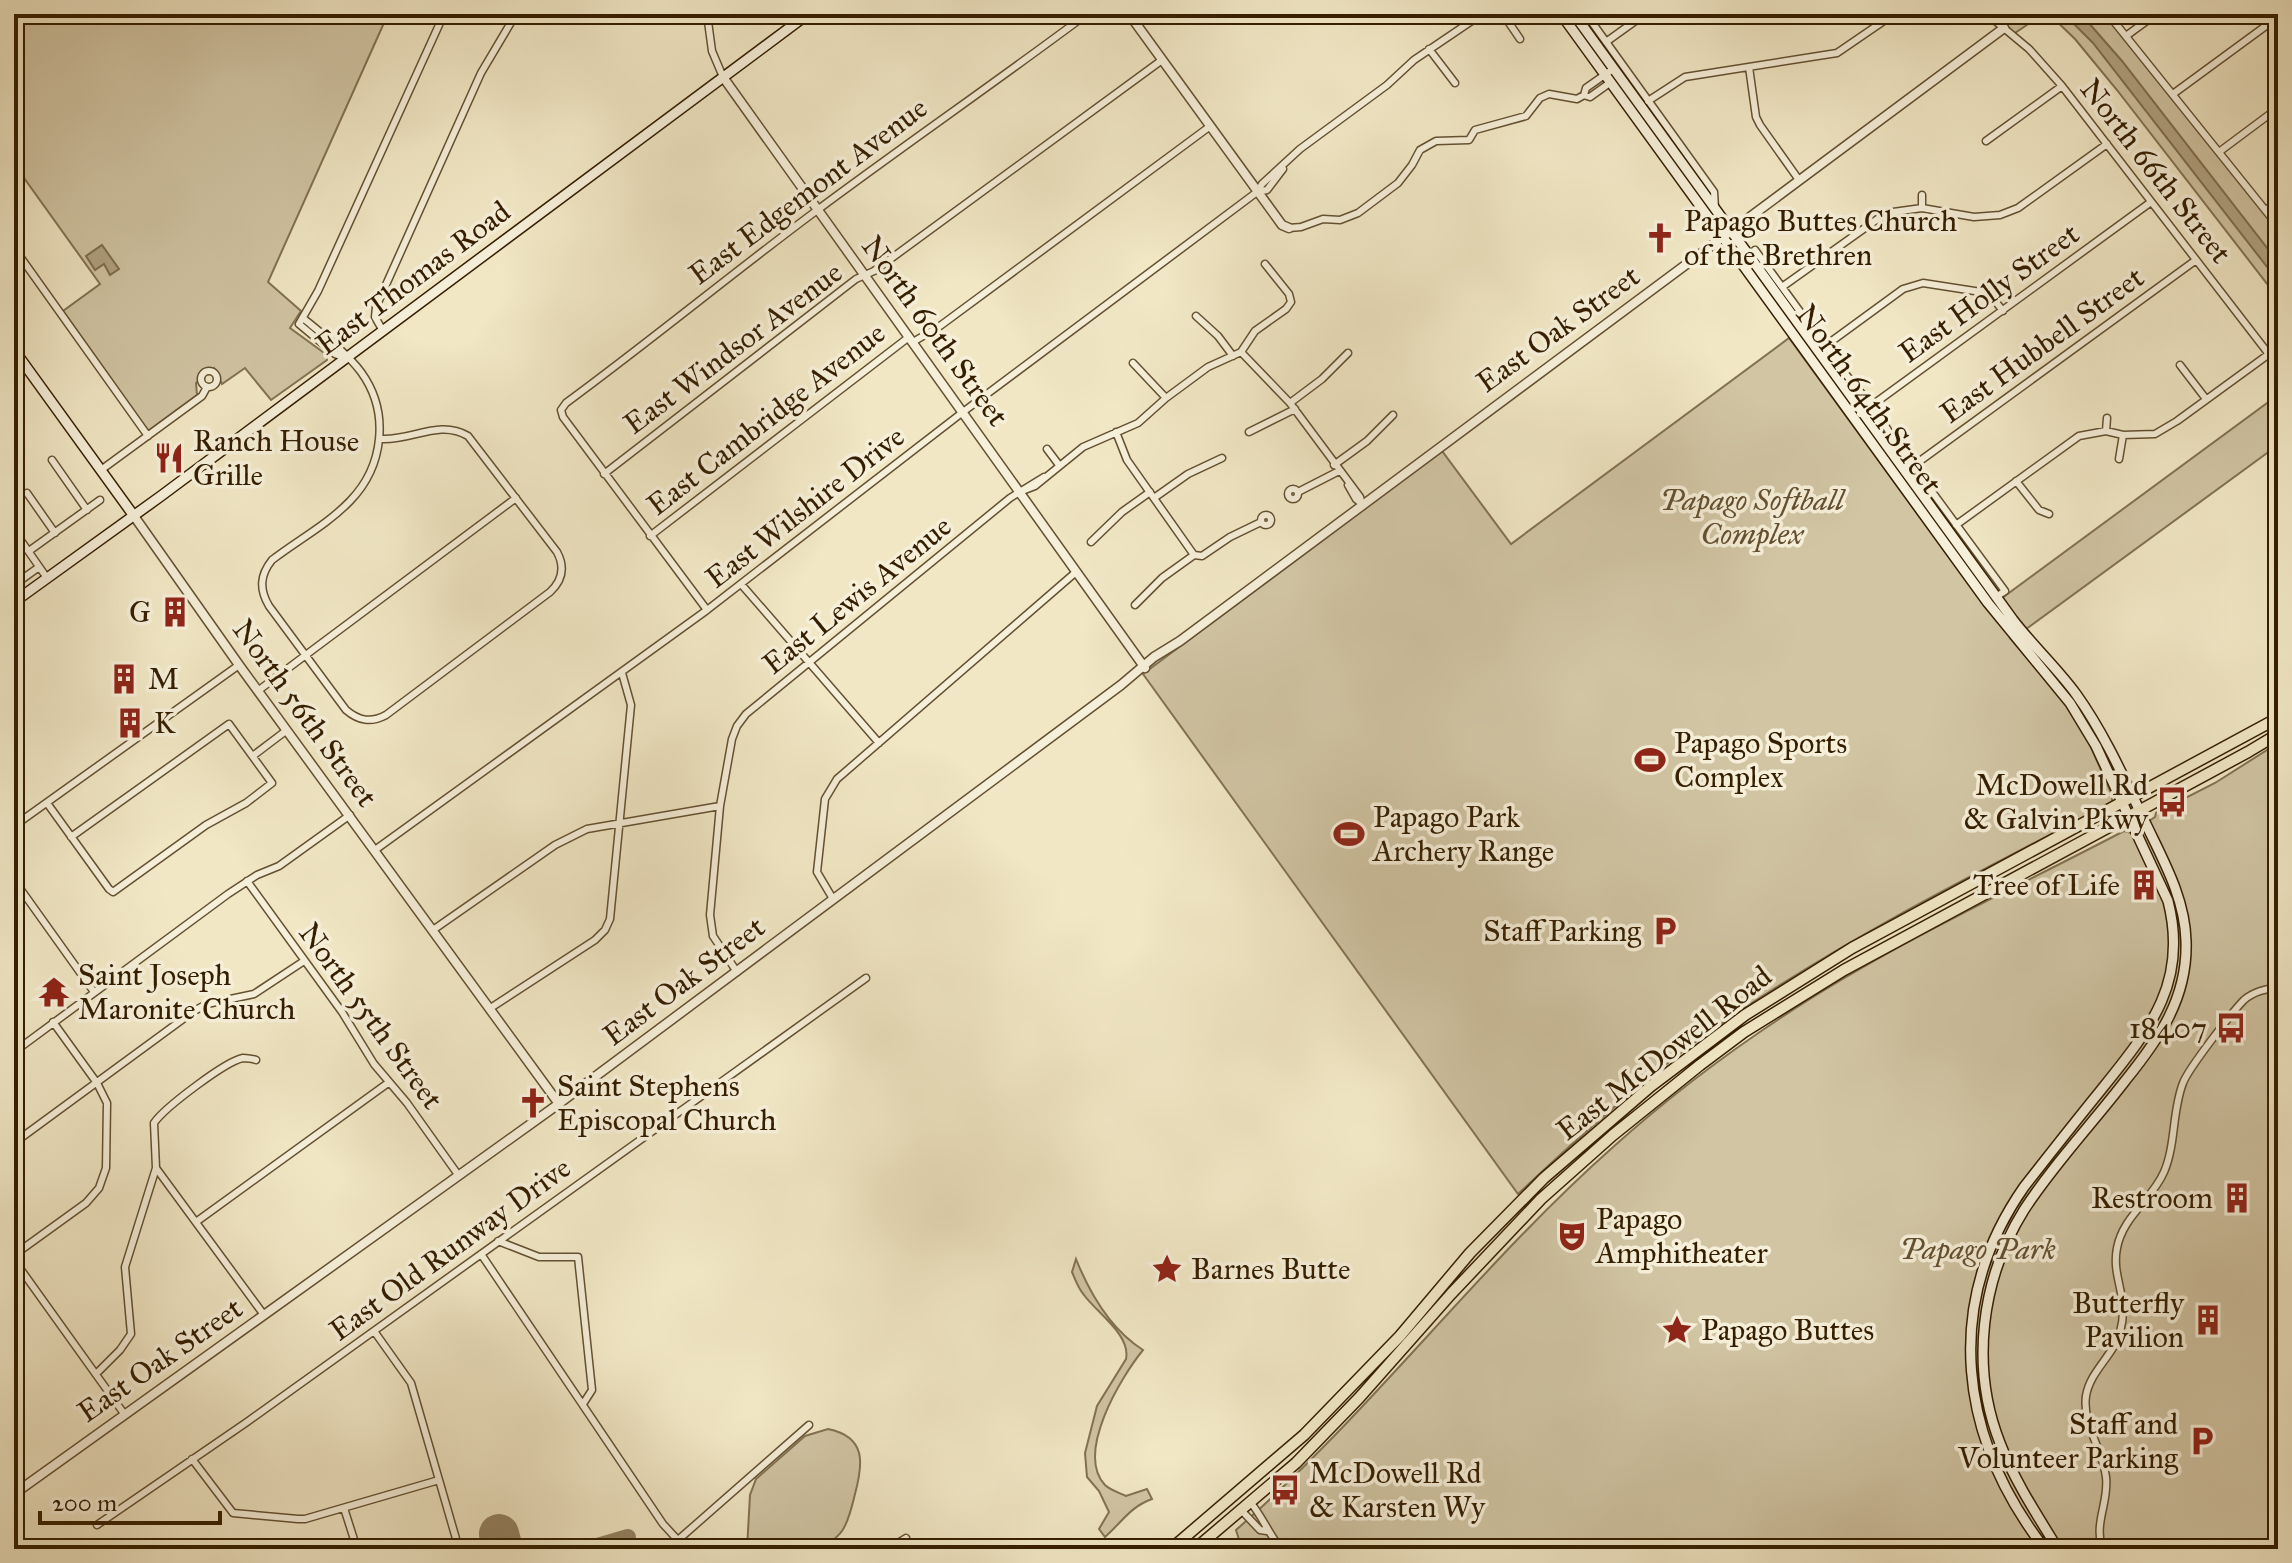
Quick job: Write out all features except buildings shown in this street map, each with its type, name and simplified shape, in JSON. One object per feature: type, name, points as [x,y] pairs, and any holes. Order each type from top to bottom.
[{"type":"main road","name":"East Thomas Road","points":[[14,602],[808,14]]},
{"type":"main road","name":"North 64th Street","points":[[1561,14],[1715,212],[1726,235]]},
{"type":"main road","name":"North 64th Street","points":[[1574,14],[1611,75],[1999,617],[2059,680]]},
{"type":"main road","name":"North 56th Street","points":[[14,350],[134,516]]},
{"type":"main road","name":"North 64th Street","points":[[1858,416],[2098,727],[2135,814]]},
{"type":"main road","name":"East McDowell Road","points":[[1171,1549],[1302,1438],[1366,1373],[1470,1253],[1518,1203],[1651,1086],[1765,1001],[1832,959],[2278,718]]},
{"type":"main road","name":"East McDowell Road","points":[[1195,1549],[1296,1463],[1518,1222],[1570,1172],[1664,1093],[1744,1032],[1844,970],[2275,735]]},
{"type":"main road","points":[[2045,1549],[2005,1486],[1984,1438],[1972,1386],[1970,1327],[1981,1272],[2008,1211],[2141,1041],[2165,996],[2173,954],[2171,913],[2135,814]]},
{"type":"main road","points":[[2058,1549],[2016,1479],[1998,1439],[1985,1384],[1986,1308],[1999,1263],[2023,1212],[2155,1044],[2174,1011],[2181,988],[2187,944],[2182,905],[2135,814]]},
{"type":"main road","points":[[1242,1511],[1246,1494],[1300,1446],[1302,1438]]},
{"type":"street","points":[[381,439],[393,440],[438,428],[464,433],[557,552],[562,571],[550,592],[386,715],[372,720],[359,719],[346,710],[265,601],[262,581],[272,560],[341,510],[358,492],[372,468],[381,439],[371,391],[361,373],[334,344],[301,321],[324,278],[444,14]]},
{"type":"street","points":[[383,331],[375,317],[376,307],[477,81],[516,14]]},
{"type":"street","name":"North 60th Street","points":[[707,14],[712,51],[723,77],[1145,668]]},
{"type":"street","name":"East Edgemont Avenue","points":[[604,474],[563,417],[561,410],[566,403],[818,210],[1087,14]]},
{"type":"street","points":[[1129,14],[1257,192],[1282,225],[1289,228],[1323,219],[1340,220],[1358,213],[1398,183],[1420,150],[1436,141],[1469,140],[1475,130],[1526,116],[1540,98],[1549,94],[1577,99],[1584,95],[1586,88],[1611,75]]},
{"type":"street","name":"East Wilshire Drive","points":[[375,850],[622,673],[963,412],[1257,192],[1267,190],[1300,149],[1387,85],[1429,49],[1482,14]]},
{"type":"street","points":[[1503,14],[1520,39]]},
{"type":"street","name":"North 64th Street","points":[[1586,14],[1707,182],[1715,195],[1715,212]]},
{"type":"street","points":[[1606,42],[1645,14]]},
{"type":"street","points":[[1648,101],[1685,77],[1837,53],[1894,14]]},
{"type":"street","name":"North 66th Street","points":[[1987,14],[2039,58],[2278,366]]},
{"type":"street","points":[[2108,14],[2278,226]]},
{"type":"street","points":[[2126,36],[2156,14]]},
{"type":"street","points":[[2173,94],[2278,17]]},
{"type":"street","name":"East Oak Street","points":[[14,1494],[559,1104],[1145,668],[1154,657],[1180,641],[2004,28]]},
{"type":"street","points":[[1429,49],[1455,83]]},
{"type":"street","name":"East Windsor Avenue","points":[[604,474],[700,402],[739,367],[1162,60]]},
{"type":"street","points":[[1749,67],[1756,117],[1799,180]]},
{"type":"street","points":[[1986,141],[2062,86]]},
{"type":"street","points":[[2219,152],[2278,108]]},
{"type":"street","name":"East Cambridge Avenue","points":[[650,536],[911,339],[940,326],[1209,127]]},
{"type":"street","points":[[1782,287],[1881,215],[1896,210],[1922,208],[1980,217],[2007,213],[2107,144]]},
{"type":"street","points":[[1922,195],[1922,208]]},
{"type":"street","points":[[2266,210],[2278,201]]},
{"type":"street","name":"East Holly Street","points":[[1858,416],[2151,202]]},
{"type":"street","points":[[14,248],[148,436]]},
{"type":"street","name":"North 64th Street","points":[[1755,250],[1872,405],[2005,591],[1996,597]]},
{"type":"street","name":"East Hubbell Street","points":[[1913,466],[2196,260]]},
{"type":"street","name":"East Lewis Avenue","points":[[720,806],[732,739],[746,714],[1020,492],[1028,490],[1083,447],[1138,423],[1208,367],[1241,352],[1255,331],[1291,302],[1289,294],[1265,264]]},
{"type":"street","points":[[1825,346],[1903,289],[1916,284],[1987,294],[2003,311]]},
{"type":"street","points":[[1196,316],[1218,336],[1233,356]]},
{"type":"street","points":[[1241,352],[1293,406],[1362,504]]},
{"type":"street","points":[[1249,432],[1293,406],[1348,353]]},
{"type":"street","points":[[1956,525],[2079,436],[2106,431],[2123,435],[2155,434],[2269,354]]},
{"type":"street","points":[[1133,363],[1166,398]]},
{"type":"street","points":[[2180,365],[2206,399]]},
{"type":"street","points":[[14,375],[26,366]]},
{"type":"street","points":[[101,470],[202,396],[207,387]]},
{"type":"street","points":[[1298,492],[1337,468],[1393,415]]},
{"type":"street","points":[[2106,431],[2107,418]]},
{"type":"street","points":[[1116,432],[1127,460],[1194,555]]},
{"type":"street","points":[[2119,459],[2123,435]]},
{"type":"street","points":[[1047,449],[1059,465]]},
{"type":"street","points":[[1091,542],[1122,512],[1222,458]]},
{"type":"street","points":[[52,460],[87,510]]},
{"type":"street","points":[[604,474],[707,610]]},
{"type":"street","points":[[2016,481],[2039,510],[2049,514]]},
{"type":"street","points":[[27,493],[55,533]]},
{"type":"street","points":[[259,690],[516,498]]},
{"type":"street","points":[[29,551],[100,500]]},
{"type":"street","name":"North 56th Street","points":[[134,516],[559,1104]]},
{"type":"street","points":[[1135,605],[1162,578],[1194,555],[1202,556],[1230,537],[1261,522]]},
{"type":"street","points":[[15,532],[47,578]]},
{"type":"street","points":[[14,585],[39,567]]},
{"type":"street","points":[[833,899],[817,872],[825,799],[837,779],[1076,572]]},
{"type":"street","points":[[741,584],[879,743]]},
{"type":"street","points":[[14,826],[239,665]]},
{"type":"street","points":[[489,1009],[595,940],[610,919],[631,705],[622,673]]},
{"type":"street","points":[[47,803],[71,837],[113,892],[206,825],[238,809],[272,783],[229,724],[71,837]]},
{"type":"street","points":[[254,755],[287,730]]},
{"type":"street","points":[[433,930],[555,845],[587,829],[720,806],[710,915],[713,936],[737,972]]},
{"type":"street","points":[[14,1052],[247,881],[279,866],[350,815]]},
{"type":"street","points":[[14,880],[94,992]]},
{"type":"street","name":"North 55th Street","points":[[247,881],[388,1083],[407,1103],[459,1176]]},
{"type":"street","points":[[14,1143],[200,1007],[254,994],[304,961]]},
{"type":"street","name":"East Old Runway Drive","points":[[97,1525],[374,1331],[866,978]]},
{"type":"street","points":[[2102,1549],[2098,1523],[2106,1475],[2086,1415],[2086,1395],[2091,1380],[2119,1335],[2123,1319],[2123,1295],[2116,1258],[2122,1231],[2163,1175],[2172,1143],[2178,1099],[2188,1072],[2244,1000],[2263,990],[2278,988]]},
{"type":"street","points":[[53,1022],[97,1083],[107,1103],[106,1168],[99,1188],[86,1203],[14,1257],[125,1415]]},
{"type":"street","points":[[96,1374],[131,1334],[125,1267],[156,1168],[153,1129],[156,1119],[204,1080],[229,1065],[244,1058],[256,1060]]},
{"type":"street","points":[[196,1222],[388,1083]]},
{"type":"street","points":[[156,1168],[264,1315]]},
{"type":"street","points":[[498,1241],[539,1257],[578,1257],[592,1390],[583,1404]]},
{"type":"street","points":[[481,1254],[663,1524],[686,1549]]},
{"type":"street","points":[[374,1331],[411,1383],[459,1549]]},
{"type":"street","points":[[678,1540],[809,1425]]},
{"type":"street","points":[[192,1459],[233,1513],[305,1519],[439,1480]]},
{"type":"street","points":[[1251,1503],[1281,1549]]},
{"type":"street","points":[[344,1508],[357,1549]]},
{"type":"street","points":[[1242,1511],[1260,1530],[1267,1531]]},
{"type":"street","points":[[888,1549],[906,1538]]},
{"type":"green space","points":[[14,14],[388,14],[268,282],[301,311],[290,328],[327,355],[327,360],[271,400],[245,368],[222,384],[214,368],[196,383],[197,395],[148,431],[63,311],[100,284],[14,164]]},
{"type":"green space","points":[[2004,14],[2043,14],[2012,35],[1995,21]]},
{"type":"green space","points":[[2049,14],[2108,14],[2278,226],[2278,298],[2117,90],[2075,39]]},
{"type":"green space","name":"Papago Sports Complex","points":[[1789,338],[1987,609],[2278,395],[2278,445],[2010,638],[2069,708],[2086,736],[2112,795],[2112,803],[1908,910],[1760,998],[1686,1049],[1637,1088],[1518,1194],[1143,674],[1442,451],[1511,544]]},
{"type":"green space","name":"Papago Park","points":[[2278,743],[2278,1549],[1242,1549],[1236,1530],[1333,1437],[1563,1194],[1683,1088],[1758,1033],[1848,976],[2124,831],[2131,833],[2155,817],[2156,813],[2215,783]]},
{"type":"green space","points":[[1076,1259],[1102,1310],[1121,1332],[1143,1350],[1113,1396],[1098,1435],[1095,1454],[1097,1471],[1107,1487],[1126,1496],[1147,1489],[1152,1499],[1132,1510],[1105,1537],[1099,1529],[1109,1512],[1099,1491],[1087,1477],[1085,1453],[1097,1406],[1126,1359],[1126,1350],[1112,1325],[1078,1286],[1072,1272]]},
{"type":"green space","points":[[828,1429],[850,1438],[859,1453],[858,1483],[842,1531],[823,1549],[747,1549],[750,1495],[756,1479],[805,1436]]},
{"type":"shaded area","points":[[2064,14],[2081,14],[2122,61],[2278,262],[2278,281],[2093,43]]},
{"type":"shaded area","points":[[102,245],[119,269],[110,275],[104,264],[95,270],[86,256]]},
{"type":"taxiway","points":[[587,1549],[628,1537]]},
{"type":"runway","points":[[499,1534],[503,1549]]},
{"type":"place","name":"Papago Buttes Church of the Brethren","points":[[1660,238]]},
{"type":"place","name":"Ranch House Grille","points":[[169,458]]},
{"type":"place","name":"G","points":[[175,612]]},
{"type":"place","name":"M","points":[[124,679]]},
{"type":"place","name":"K","points":[[130,723]]},
{"type":"place","name":"Papago Sports Complex","points":[[1650,760]]},
{"type":"place","name":"McDowell Rd & Galvin Pkwy","points":[[2172,802]]},
{"type":"place","name":"Papago Park Archery Range","points":[[1349,834]]},
{"type":"place","name":"Tree of Life","points":[[2144,885]]},
{"type":"place","name":"Staff Parking","points":[[1665,931]]},
{"type":"place","name":"Saint Joseph Maronite Church","points":[[54,992]]},
{"type":"place","name":"18407","points":[[2231,1028]]},
{"type":"place","name":"Saint Stephens Episcopal Church","points":[[533,1103]]},
{"type":"place","name":"Restroom","points":[[2237,1198]]},
{"type":"place","name":"Papago Amphitheater","points":[[1572,1236]]},
{"type":"place","name":"Barnes Butte","points":[[1167,1269]]},
{"type":"place","name":"Butterfly Pavilion","points":[[2208,1320]]},
{"type":"place","name":"Papago Buttes","points":[[1677,1330]]},
{"type":"place","name":"Staff and Volunteer Parking","points":[[2202,1441]]},
{"type":"place","name":"McDowell Rd & Karsten Wy","points":[[1285,1490]]},
{"type":"park label","name":"Papago Softball Complex","points":[[1752,517]]}]
